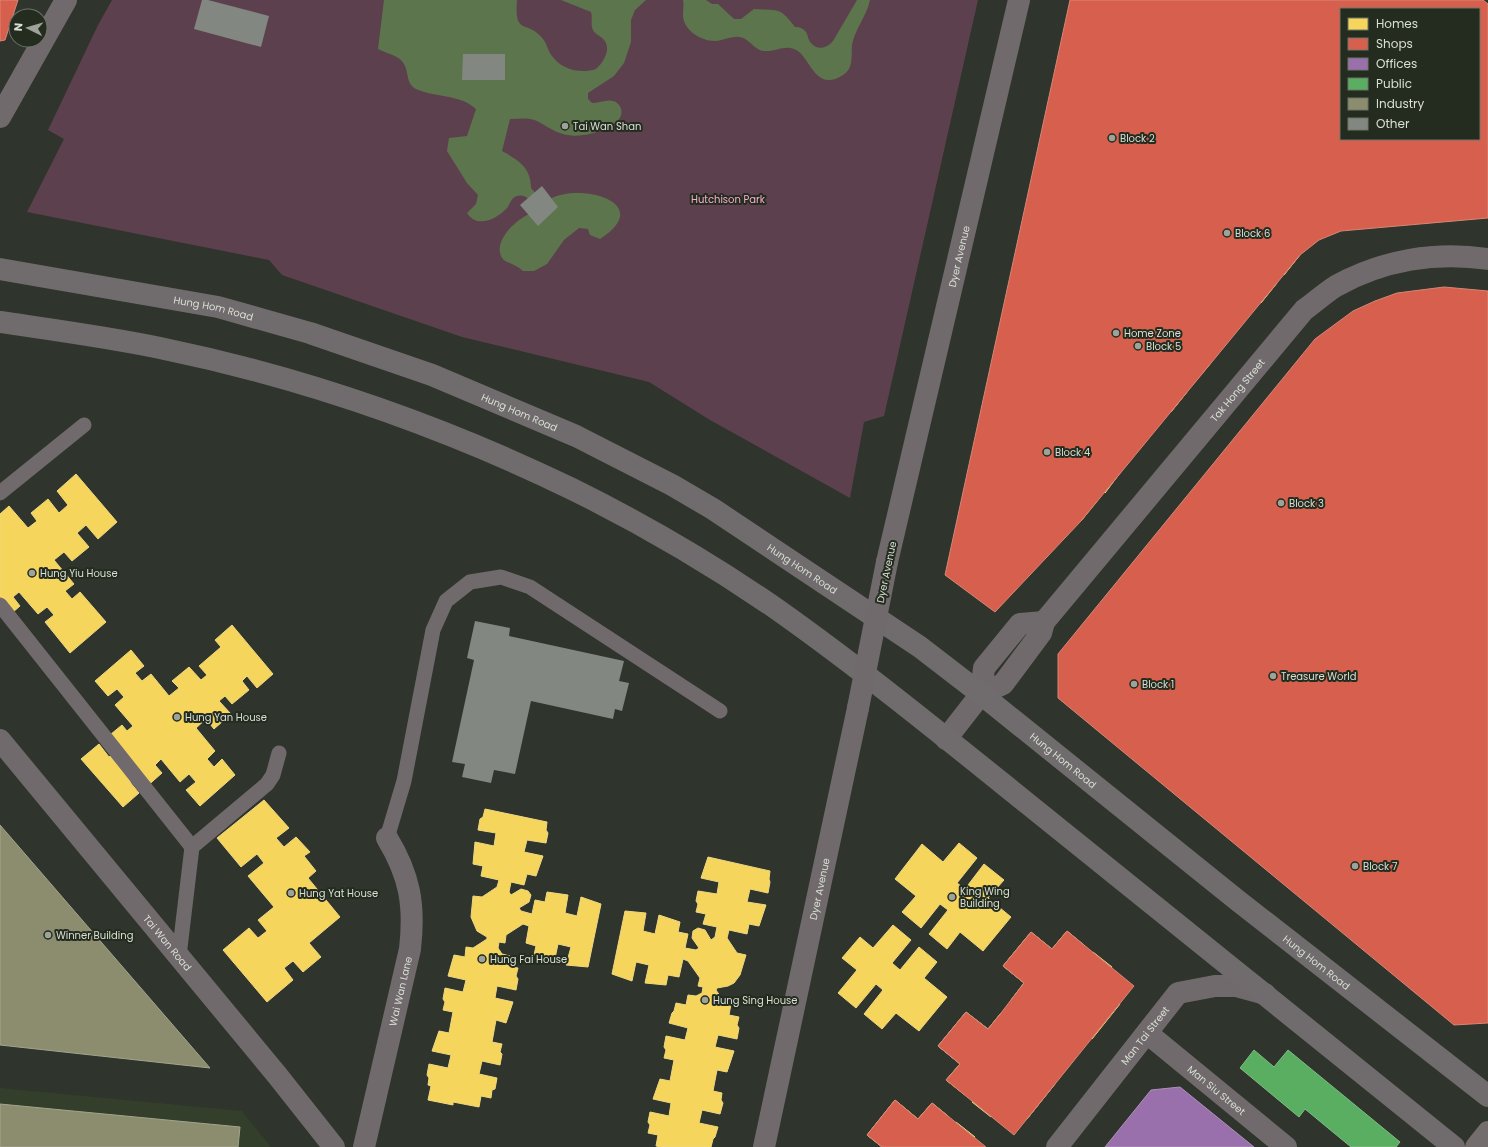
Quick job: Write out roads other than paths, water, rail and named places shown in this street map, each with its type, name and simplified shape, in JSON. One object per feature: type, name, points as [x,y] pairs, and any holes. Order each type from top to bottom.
[{"type":"main road","name":"Hung Hom Road","points":[[0,269],[218,307],[310,333],[432,375],[576,436],[672,485],[713,509],[920,647],[981,694],[1237,900],[1488,1096]]},
{"type":"main road","points":[[0,322],[97,336],[214,360],[356,402],[416,423],[500,457],[572,489],[619,514],[744,588],[786,616],[891,695],[1454,1147]]},
{"type":"main road","points":[[1476,1147],[1488,1132]]},
{"type":"street","points":[[0,117],[66,0]]},
{"type":"street","name":"Dyer Avenue","points":[[764,1147],[858,708],[887,562],[1019,0]]},
{"type":"street","name":"Tak Hong Street","points":[[981,694],[984,668],[1020,624],[1044,622],[1304,310],[1336,287],[1370,270],[1408,259],[1443,255],[1488,259]]},
{"type":"street","points":[[946,739],[981,694]]},
{"type":"street","name":"Tai Wan Road","points":[[0,740],[179,956],[334,1147]]},
{"type":"street","name":"Wai Wan Lane","points":[[364,1147],[410,949],[413,926],[412,903],[408,880],[399,858],[387,838]]},
{"type":"street","name":"Man Tai Street","points":[[1057,1147],[1178,993],[1215,986],[1236,986],[1264,994]]},
{"type":"street","name":"Man Siu Street","points":[[1147,1033],[1286,1147]]},
{"type":"lane","points":[[0,493],[84,425]]},
{"type":"lane","points":[[387,838],[404,782],[433,630],[446,601],[470,582],[501,577],[530,587],[720,711]]},
{"type":"lane","points":[[0,605],[192,847]]},
{"type":"lane","points":[[179,956],[192,847],[267,784],[277,764],[278,753]]},
{"type":"place","name":"Tai Wan Shan","points":[[565,126]]},
{"type":"place","name":"Block 2","points":[[1112,138]]},
{"type":"place","name":"Block 6","points":[[1227,233]]},
{"type":"place","name":"Home Zone","points":[[1116,333]]},
{"type":"place","name":"Block 5","points":[[1138,346]]},
{"type":"place","name":"Block 4","points":[[1047,452]]},
{"type":"place","name":"Block 3","points":[[1281,503]]},
{"type":"place","name":"Hung Yiu House","points":[[32,573]]},
{"type":"place","name":"Treasure World","points":[[1273,676]]},
{"type":"place","name":"Block 1","points":[[1134,684]]},
{"type":"place","name":"Hung Yan House","points":[[177,717]]},
{"type":"place","name":"Block 7","points":[[1355,866]]},
{"type":"place","name":"Hung Yat House","points":[[291,893]]},
{"type":"place","name":"King Wing Building","points":[[952,897]]},
{"type":"place","name":"Winner Building","points":[[48,935]]},
{"type":"place","name":"Hung Fai House","points":[[482,959]]},
{"type":"place","name":"Hung Sing House","points":[[705,1000]]},
{"type":"park label","name":"Hutchison Park","points":[[728,199]]}]
